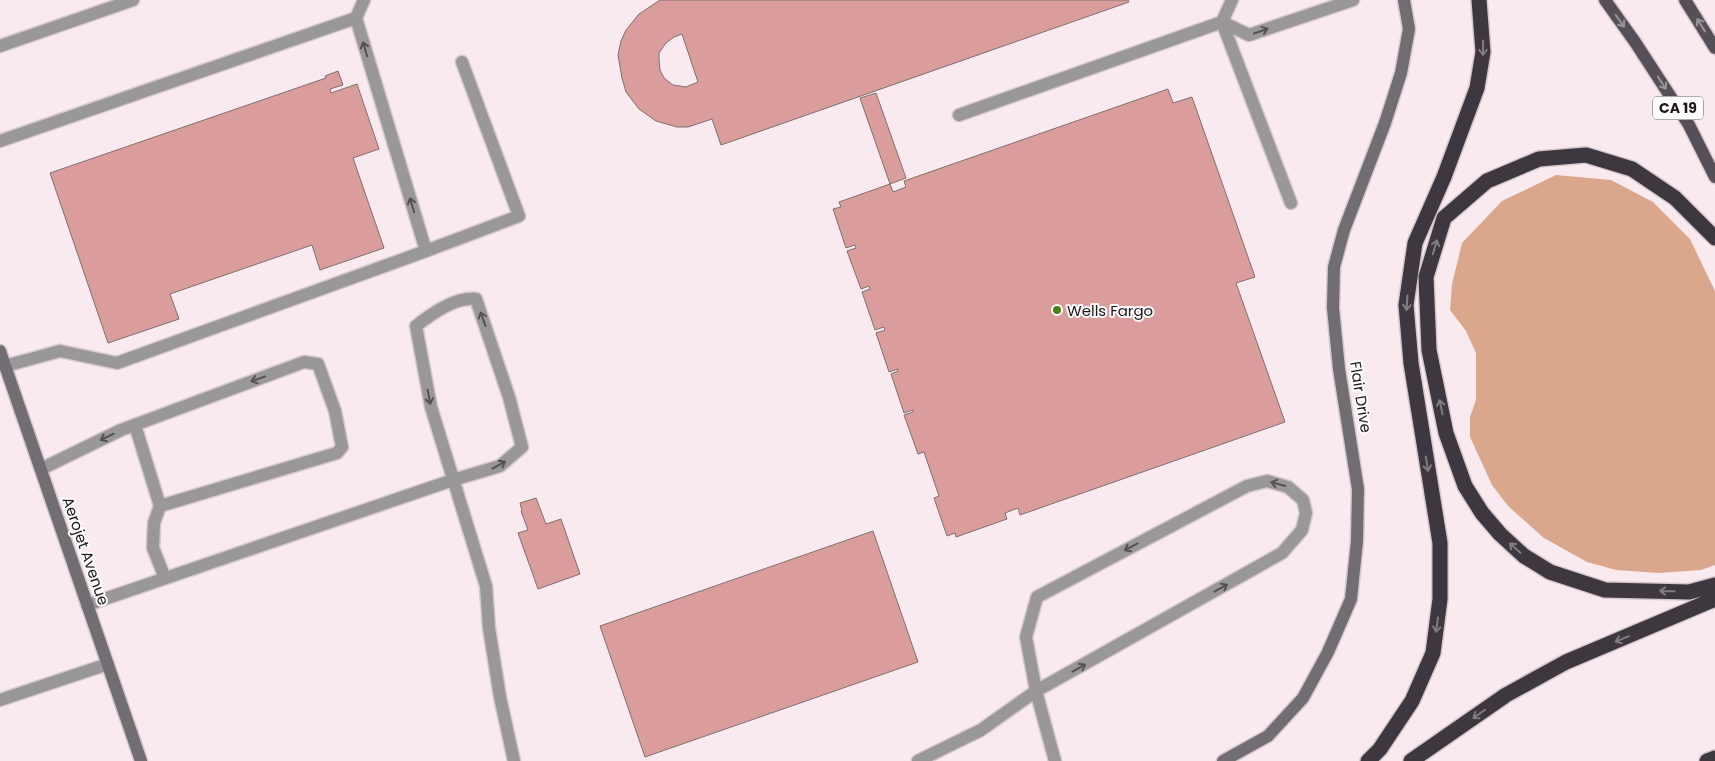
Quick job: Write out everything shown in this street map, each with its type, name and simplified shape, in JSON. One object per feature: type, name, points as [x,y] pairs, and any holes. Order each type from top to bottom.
[{"type":"highway","points":[[1368,761],[1380,750],[1412,701],[1433,653],[1440,598],[1440,543],[1411,363],[1406,305],[1415,243],[1444,177],[1477,88],[1483,52],[1479,0]]},
{"type":"highway","points":[[1715,238],[1675,198],[1632,169],[1586,155],[1539,159],[1487,181],[1444,218],[1426,276],[1429,350],[1446,433],[1465,486],[1482,513],[1500,534],[1524,556],[1550,572],[1605,590],[1689,592],[1715,585]]},
{"type":"highway","points":[[1411,761],[1506,695],[1566,662],[1715,599]]},
{"type":"highway","points":[[1707,761],[1715,758]]},
{"type":"main road","name":"CA 19","points":[[1604,0],[1635,42],[1688,125],[1715,177]]},
{"type":"main road","points":[[1685,0],[1715,48]]},
{"type":"street","name":"Flair Drive","points":[[1223,761],[1268,736],[1303,698],[1328,652],[1351,599],[1357,541],[1358,489],[1339,369],[1333,308],[1334,267],[1344,230],[1385,123],[1401,73],[1409,30],[1404,0]]},
{"type":"street","name":"Aerojet Avenue","points":[[0,351],[141,761]]},
{"type":"lane","points":[[0,46],[133,0]]},
{"type":"lane","points":[[364,0],[356,18],[426,252]]},
{"type":"lane","points":[[1232,0],[1222,22],[1291,203]]},
{"type":"lane","points":[[958,115],[1222,22],[1249,35],[1353,0]]},
{"type":"lane","points":[[0,141],[356,18]]},
{"type":"lane","points":[[5,366],[60,351],[117,362],[426,252],[518,216],[462,62]]},
{"type":"lane","points":[[87,605],[453,480],[500,466],[522,447],[509,397],[476,299],[467,298],[433,312],[416,326],[431,407],[453,480],[486,586],[489,628],[500,697],[514,761]]},
{"type":"lane","points":[[41,469],[135,425],[304,362],[318,364],[335,411],[342,447],[337,453],[160,506]]},
{"type":"lane","points":[[135,425],[160,506],[154,523],[152,548],[165,578]]},
{"type":"lane","points":[[918,761],[981,730],[1036,692],[1282,553],[1302,530],[1306,513],[1302,500],[1288,487],[1267,481],[1247,486],[1037,597],[1026,637],[1036,692],[1055,761]]},
{"type":"lane","points":[[0,700],[108,664]]},
{"type":"shaded area","points":[[1556,175],[1611,180],[1653,202],[1690,239],[1715,291],[1715,565],[1701,570],[1659,573],[1616,570],[1587,562],[1544,538],[1508,506],[1492,485],[1470,437],[1470,417],[1476,400],[1476,353],[1466,331],[1450,310],[1452,284],[1462,243],[1502,201]]},
{"type":"building","points":[[660,0],[1128,0],[1129,2],[721,145],[712,119],[688,127],[677,127],[656,121],[639,109],[626,92],[618,55],[626,30],[639,14]],"holes":[[[682,34],[698,82],[686,87],[673,85],[664,78],[660,70],[659,53],[666,43],[674,37]]]},
{"type":"building","points":[[338,71],[343,85],[330,89],[331,93],[357,84],[379,149],[353,158],[384,248],[320,270],[312,245],[170,294],[179,319],[108,343],[50,173],[326,78],[325,76]]},
{"type":"building","name":"Wells Fargo","points":[[1168,89],[1173,103],[1192,97],[1255,277],[1236,283],[1285,422],[1020,515],[1018,508],[1005,513],[1007,519],[956,537],[955,533],[947,536],[934,498],[939,496],[924,452],[918,454],[904,415],[913,412],[913,410],[904,413],[891,374],[898,371],[898,369],[889,372],[876,333],[885,330],[884,327],[875,330],[862,292],[870,289],[869,286],[861,289],[847,251],[856,248],[855,245],[846,248],[833,209],[841,207],[839,202],[890,184],[893,192],[906,187],[904,181]]},
{"type":"building","points":[[876,93],[906,178],[890,184],[860,98]]},
{"type":"building","points":[[536,498],[546,524],[561,519],[580,574],[538,589],[518,533],[528,530],[520,503]]},
{"type":"building","points":[[873,531],[918,662],[645,757],[600,626]]},
{"type":"place","name":"Wells Fargo","points":[[1057,310]]}]
